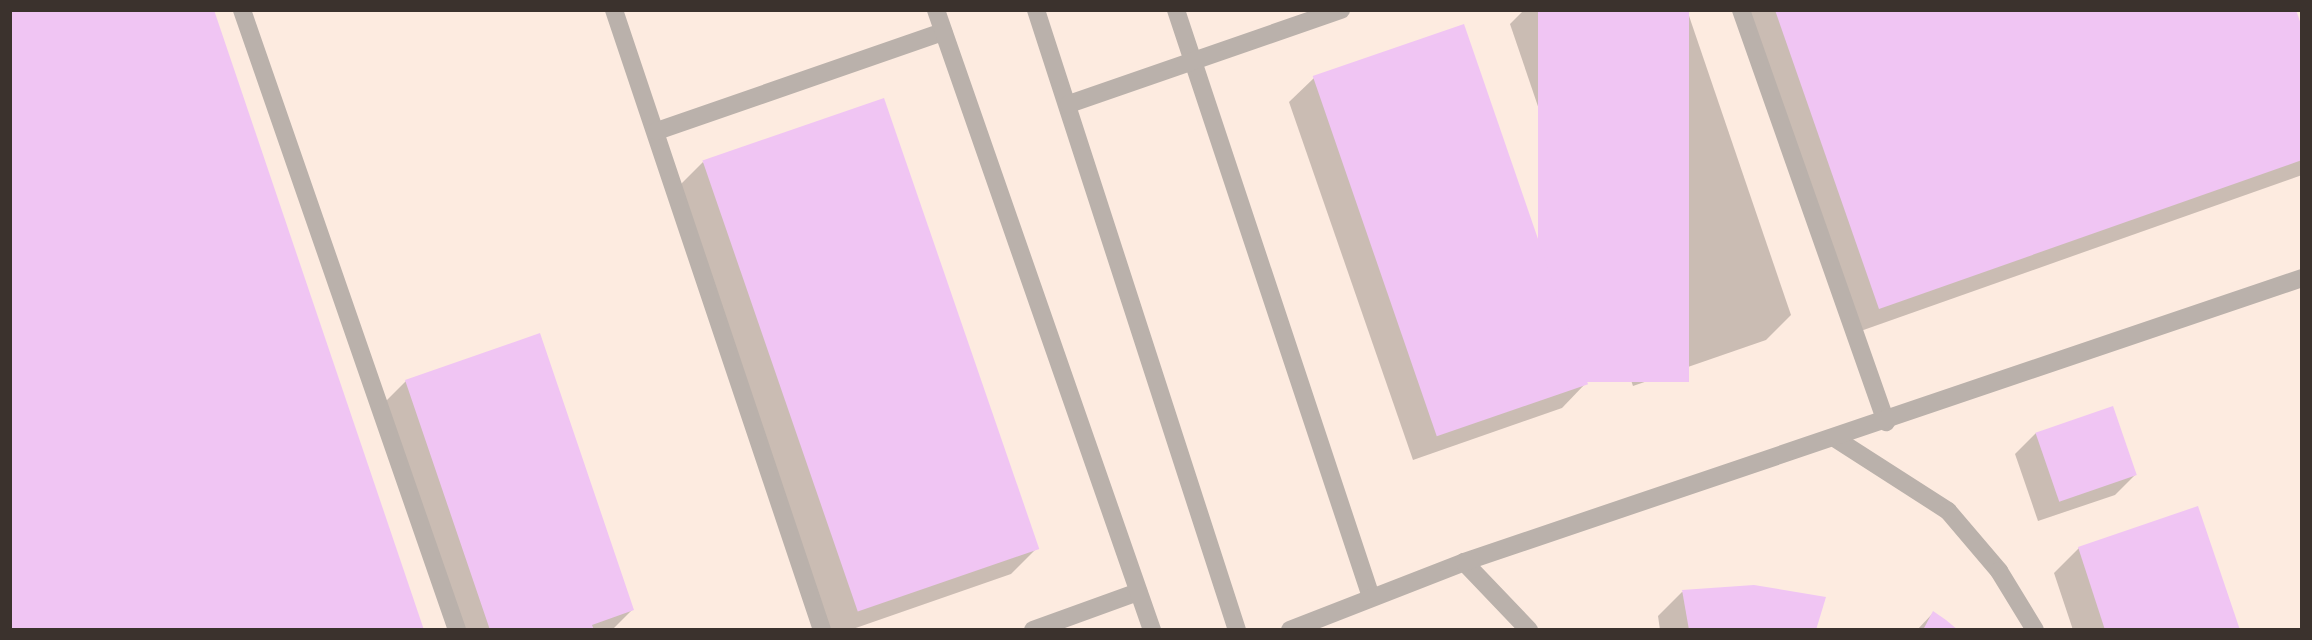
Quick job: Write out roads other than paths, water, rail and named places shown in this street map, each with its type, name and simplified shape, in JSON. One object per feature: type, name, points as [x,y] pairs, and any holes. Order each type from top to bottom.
[{"type":"street","points":[[242,10],[457,630]]},
{"type":"street","points":[[614,10],[657,131],[822,630]]},
{"type":"street","points":[[936,10],[1152,630]]},
{"type":"street","points":[[1036,10],[1069,104],[1237,630]]},
{"type":"street","points":[[1176,10],[1371,597]]},
{"type":"street","points":[[1069,104],[1341,10]]},
{"type":"street","points":[[1741,10],[1886,422]]},
{"type":"street","points":[[657,131],[943,32]]},
{"type":"street","points":[[1290,630],[1464,562],[1836,439],[2301,278]]},
{"type":"street","points":[[1836,439],[1948,511],[1999,571],[2035,630]]},
{"type":"street","points":[[1464,562],[1529,630]]},
{"type":"street","points":[[1033,630],[1138,592]]}]
